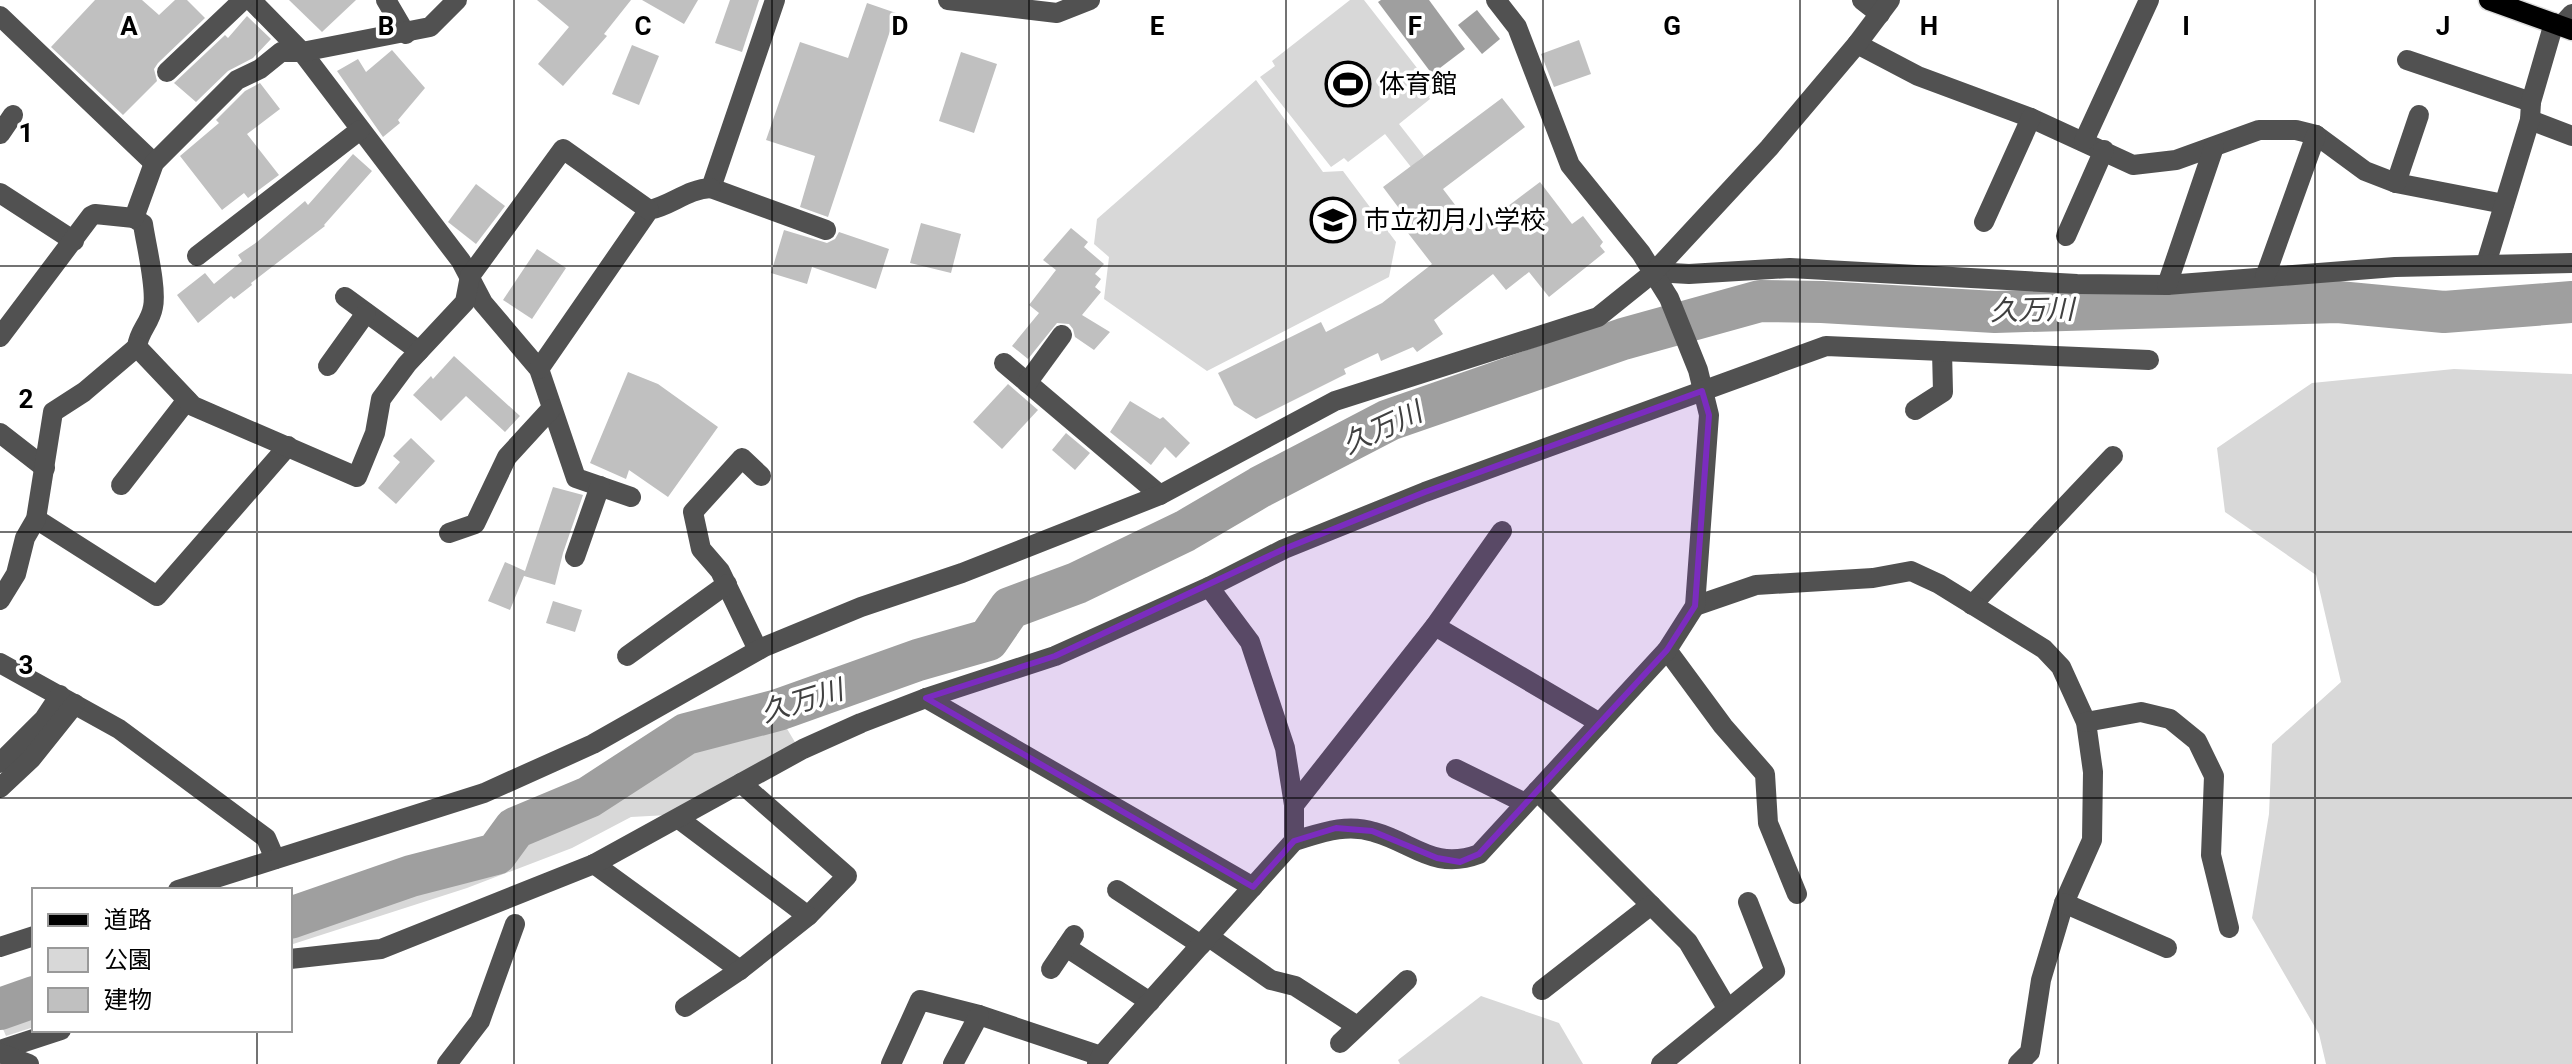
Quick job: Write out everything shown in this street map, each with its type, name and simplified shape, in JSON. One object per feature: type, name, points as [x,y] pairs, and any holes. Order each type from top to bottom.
[{"type":"main road","points":[[2489,0],[2565,23]]},
{"type":"street","points":[[167,72],[243,0]]},
{"type":"street","points":[[251,0],[302,52],[470,276],[483,303],[539,369],[576,478],[631,497]]},
{"type":"street","points":[[386,0],[406,34]]},
{"type":"street","points":[[134,218],[154,163],[237,80],[260,69],[281,52],[302,52],[430,27],[457,0]]},
{"type":"street","points":[[711,188],[775,0]]},
{"type":"street","points":[[948,0],[1057,13],[1090,0]]},
{"type":"street","points":[[891,1064],[920,1000],[979,1015],[1099,1060],[1294,841],[1336,828],[1372,831],[1437,858],[1460,862],[1479,854],[1667,650],[1695,606],[1709,415],[1698,370],[1669,298],[1654,272],[1570,165],[1517,27],[1496,0]]},
{"type":"street","points":[[184,888],[484,793],[593,744],[758,650],[861,607],[962,573],[1160,495],[1335,401],[1598,317],[1654,272],[1769,148],[1857,44],[1885,7],[1862,0]]},
{"type":"street","points":[[2084,141],[2149,0]]},
{"type":"street","points":[[0,16],[154,163]]},
{"type":"street","points":[[2486,264],[2530,111],[2565,23]]},
{"type":"street","points":[[1857,44],[1918,76],[2031,118],[2133,165],[2176,160],[2259,130],[2296,130],[2316,135],[2365,171],[2396,183],[2504,204]]},
{"type":"street","points":[[2407,60],[2530,111],[2572,136]]},
{"type":"street","points":[[0,134],[13,115]]},
{"type":"street","points":[[2396,183],[2419,115]]},
{"type":"street","points":[[1984,222],[2031,118]]},
{"type":"street","points":[[197,256],[360,130]]},
{"type":"street","points":[[2265,277],[2316,135]]},
{"type":"street","points":[[2167,285],[2214,147]]},
{"type":"street","points":[[137,347],[193,406],[357,477],[375,433],[381,399],[419,351],[465,302],[470,276],[563,149],[649,210]]},
{"type":"street","points":[[2066,236],[2104,150]]},
{"type":"street","points":[[539,369],[649,210],[694,189],[711,188],[826,230]]},
{"type":"street","points":[[0,193],[74,241]]},
{"type":"street","points":[[0,337],[95,214],[134,218],[143,224],[154,303],[150,320],[139,334],[137,347],[84,392],[53,412],[36,519],[25,538],[16,574],[0,600]]},
{"type":"street","points":[[1654,272],[1689,274],[1790,268],[2077,284],[2167,285],[2486,264],[2572,263]]},
{"type":"street","points":[[345,297],[419,351]]},
{"type":"street","points":[[328,366],[366,313]]},
{"type":"street","points":[[1027,383],[1062,335]]},
{"type":"street","points":[[292,959],[381,949],[594,864],[803,749],[926,698],[1055,656],[1209,587],[1284,549],[1425,492],[1826,346],[2149,360]]},
{"type":"street","points":[[1915,410],[1943,392],[1942,351]]},
{"type":"street","points":[[1004,363],[1160,495]]},
{"type":"street","points":[[121,485],[187,400]]},
{"type":"street","points":[[449,533],[475,524],[507,457],[551,409]]},
{"type":"street","points":[[0,433],[45,468]]},
{"type":"street","points":[[36,519],[157,596],[288,446]]},
{"type":"street","points":[[1972,605],[2113,456]]},
{"type":"street","points":[[758,650],[727,584],[701,549],[693,512],[742,458],[761,476]]},
{"type":"street","points":[[575,557],[600,486]]},
{"type":"street","points":[[1294,805],[1435,626],[1502,531]]},
{"type":"street","points":[[1695,606],[1756,585],[1873,578],[1911,571],[1939,584],[2044,649],[2061,667],[2086,722],[2093,772],[2092,840],[2064,903],[2041,980],[2030,1052],[2018,1064]]},
{"type":"street","points":[[627,656],[727,584]]},
{"type":"street","points":[[1209,587],[1250,642],[1285,748],[1294,805],[1294,841]]},
{"type":"street","points":[[1435,626],[1600,723]]},
{"type":"street","points":[[1667,650],[1723,726],[1765,774],[1768,823],[1797,894]]},
{"type":"street","points":[[0,663],[131,737],[266,838],[275,859]]},
{"type":"street","points":[[926,698],[1253,887]]},
{"type":"street","points":[[0,763],[68,699]]},
{"type":"street","points":[[0,788],[31,759],[68,699]]},
{"type":"street","points":[[2086,722],[2141,712],[2170,719],[2197,741],[2214,776],[2211,855],[2229,928]]},
{"type":"street","points":[[1456,769],[1531,797],[1688,942],[1727,1008]]},
{"type":"street","points":[[685,1007],[740,970],[808,916],[847,876],[741,783]]},
{"type":"street","points":[[679,819],[808,916]]},
{"type":"street","points":[[594,864],[740,970]]},
{"type":"street","points":[[1117,890],[1271,980],[1295,986],[1357,1026]]},
{"type":"street","points":[[1661,1064],[1775,971],[1748,902]]},
{"type":"street","points":[[2064,903],[2167,948]]},
{"type":"street","points":[[1542,990],[1651,905]]},
{"type":"street","points":[[447,1064],[480,1021],[515,924]]},
{"type":"street","points":[[0,947],[32,937]]},
{"type":"street","points":[[1051,969],[1070,941],[1150,1002]]},
{"type":"street","points":[[1340,1043],[1407,980]]},
{"type":"street","points":[[953,1064],[979,1015]]},
{"type":"street","points":[[0,1051],[55,1032]]},
{"type":"street","points":[[0,1051],[29,1064]]},
{"type":"highlighted area","points":[[1702,391],[1709,415],[1695,606],[1667,650],[1479,854],[1460,862],[1437,858],[1372,831],[1336,828],[1294,841],[1253,887],[926,698],[1055,656],[1284,549],[1425,492]]},
{"type":"green space","name":"体育館","points":[[1350,0],[1364,0],[1435,91],[1430,99],[1399,124],[1424,156],[1411,167],[1385,134],[1348,162],[1344,158],[1331,167],[1260,77],[1275,66],[1272,61]]},
{"type":"green space","points":[[1256,80],[1323,172],[1343,171],[1396,242],[1389,277],[1207,371],[1104,299],[1109,257],[1094,244],[1097,219]]},
{"type":"green space","points":[[2454,369],[2572,374],[2572,1064],[2326,1064],[2319,1034],[2252,918],[2269,814],[2272,744],[2341,682],[2316,575],[2225,512],[2217,448],[2312,383]]},
{"type":"green space","points":[[748,725],[786,727],[796,744],[668,815],[631,817],[572,848],[467,888],[292,944],[292,928],[309,921],[350,912],[517,854],[508,850],[520,836],[557,818],[591,810],[689,742]]},
{"type":"green space","points":[[1481,996],[1559,1023],[1583,1064],[1400,1064],[1398,1060]]},
{"type":"green space","points":[[32,1010],[32,1028],[6,1036],[0,1022]]},
{"type":"shaded area","points":[[1429,0],[1465,49],[1432,74],[1378,2]]},
{"type":"shaded area","points":[[1477,10],[1500,39],[1482,54],[1458,25]]},
{"type":"building","points":[[95,0],[142,0],[159,15],[175,0],[187,0],[205,18],[158,63],[154,69],[157,81],[123,115],[51,47]]},
{"type":"building","points":[[289,0],[356,0],[322,32]]},
{"type":"building","points":[[537,0],[631,0],[604,34],[607,36],[563,86],[538,64],[569,27]]},
{"type":"building","points":[[642,0],[698,0],[684,24]]},
{"type":"building","points":[[730,0],[759,0],[742,52],[715,43]]},
{"type":"building","points":[[867,3],[896,13],[828,217],[800,207],[815,156],[766,140],[800,42],[848,58]]},
{"type":"building","points":[[247,16],[271,39],[253,58],[228,71],[196,102],[174,83],[225,35],[228,38]]},
{"type":"building","points":[[1579,40],[1591,74],[1554,87],[1541,54]]},
{"type":"building","points":[[632,45],[659,56],[639,105],[612,94]]},
{"type":"building","points":[[392,50],[425,88],[398,120],[400,123],[383,137],[337,71],[358,59],[366,72]]},
{"type":"building","points":[[961,52],[997,64],[974,133],[939,121]]},
{"type":"building","points":[[260,83],[280,109],[247,134],[279,175],[248,198],[244,193],[222,210],[180,156],[219,123],[216,120],[245,91]]},
{"type":"building","points":[[1502,98],[1525,127],[1443,189],[1475,231],[1540,182],[1572,224],[1583,216],[1603,242],[1600,246],[1605,252],[1549,297],[1529,272],[1506,290],[1493,274],[1434,320],[1443,334],[1417,352],[1413,347],[1381,361],[1378,353],[1344,369],[1346,374],[1256,419],[1234,405],[1218,373],[1321,322],[1326,332],[1382,303],[1432,264],[1401,224],[1407,219],[1383,187]]},
{"type":"building","points":[[353,154],[372,171],[325,226],[234,299],[231,296],[198,323],[177,295],[205,273],[214,284],[242,261],[238,255],[305,201],[308,205]]},
{"type":"building","points":[[476,184],[505,206],[476,244],[448,222]]},
{"type":"building","points":[[921,223],[961,234],[951,273],[910,263]]},
{"type":"building","points":[[1071,228],[1088,242],[1084,247],[1104,264],[1095,274],[1101,279],[1095,287],[1101,292],[1082,315],[1110,332],[1094,350],[1075,337],[1069,324],[1057,323],[1028,359],[1012,346],[1039,313],[1029,305],[1056,270],[1043,260]]},
{"type":"building","points":[[784,230],[827,243],[835,239],[839,232],[889,249],[876,289],[812,267],[807,284],[771,273]]},
{"type":"building","points":[[537,249],[566,268],[532,319],[503,300]]},
{"type":"building","points":[[454,356],[520,416],[505,432],[466,396],[441,421],[413,395]]},
{"type":"building","points":[[628,372],[658,384],[718,427],[668,497],[629,470],[626,479],[590,463]]},
{"type":"building","points":[[1008,384],[1038,410],[1002,449],[973,422]]},
{"type":"building","points":[[1130,401],[1160,419],[1163,417],[1190,443],[1176,458],[1165,447],[1151,465],[1110,432]]},
{"type":"building","points":[[1066,433],[1090,453],[1075,470],[1052,450]]},
{"type":"building","points":[[411,438],[435,461],[396,504],[378,488],[400,462],[393,456]]},
{"type":"building","points":[[553,487],[583,495],[555,585],[524,576],[510,610],[488,601],[505,562],[525,571]]},
{"type":"building","points":[[553,601],[582,610],[575,632],[546,623]]},
{"type":"waterway","name":"久万川","points":[[292,917],[411,876],[496,854],[515,828],[589,797],[686,734],[778,710],[918,660],[988,640],[1010,608],[1077,583],[1185,531],[1260,487],[1389,420],[1623,339],[1760,301],[1995,312],[2338,302],[2444,312],[2572,302]]},
{"type":"waterway","name":"久万川","points":[[0,1009],[32,998]]},
{"type":"place","name":"体育館","points":[[1348,84]]},
{"type":"place","name":"市立初月小学校","points":[[1333,220]]}]
